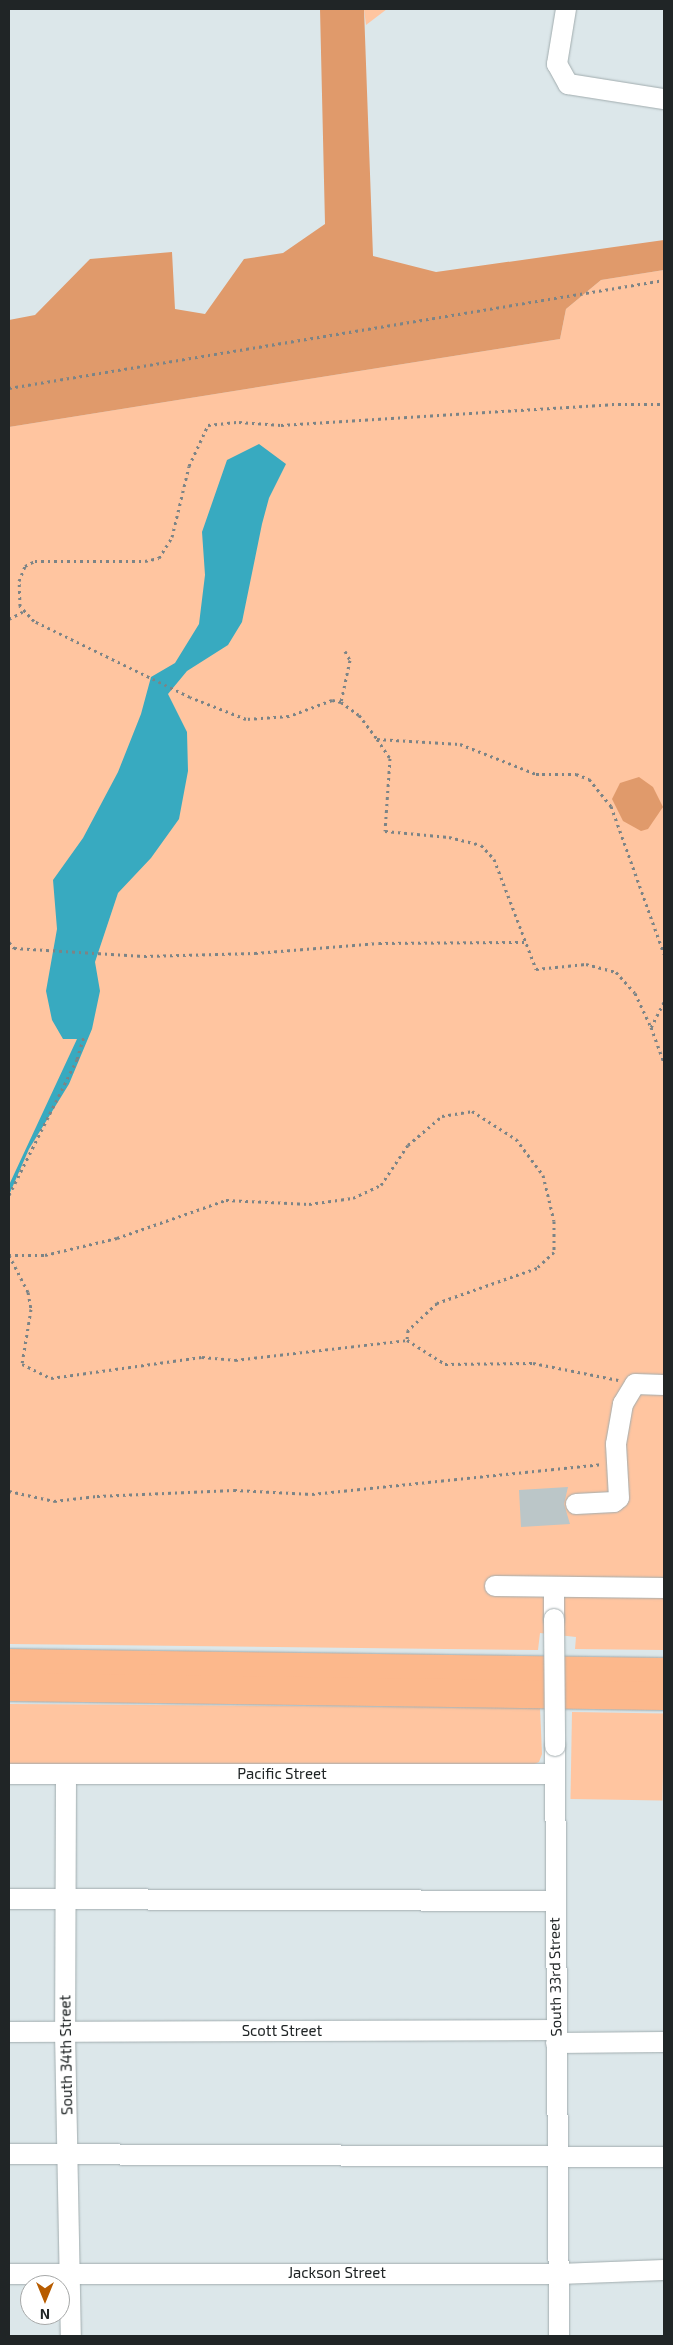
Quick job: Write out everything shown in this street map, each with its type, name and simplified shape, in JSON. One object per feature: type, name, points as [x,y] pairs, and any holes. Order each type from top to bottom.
[{"type":"highway","points":[[9,1663],[664,1672]]},
{"type":"highway","points":[[9,1687],[664,1696]]},
{"type":"street","points":[[566,9],[557,64],[568,84],[664,98]]},
{"type":"street","points":[[576,1504],[614,1502],[619,1498],[616,1462],[623,1404],[635,1384],[664,1384]]},
{"type":"street","points":[[496,1586],[664,1588]]},
{"type":"street","name":"South 33rd Street","points":[[554,1587],[556,2037],[560,2336]]},
{"type":"street","name":"Pacific Street","points":[[9,1774],[554,1774]]},
{"type":"street","name":"South 34th Street","points":[[66,1774],[65,2032],[71,2336]]},
{"type":"street","points":[[9,1899],[555,1901]]},
{"type":"street","name":"Scott Street","points":[[9,2032],[556,2037],[664,2042]]},
{"type":"street","points":[[9,2154],[664,2157]]},
{"type":"street","name":"Jackson Street","points":[[9,2274],[559,2274],[664,2270]]},
{"type":"path","points":[[9,388],[664,280]]},
{"type":"path","points":[[664,404],[612,404],[281,425],[239,422],[208,425],[189,466],[172,537],[159,558],[145,561],[35,560],[25,566],[19,581],[20,606],[34,621],[190,697],[246,719],[289,716],[332,700],[341,702],[359,715],[390,758],[385,831],[449,837],[480,845],[494,859],[524,942],[536,969],[586,964],[616,972],[635,993],[651,1027],[664,1062]]},
{"type":"path","points":[[9,619],[24,611]]},
{"type":"path","points":[[341,702],[350,660],[345,651]]},
{"type":"path","points":[[378,739],[460,744],[536,774],[576,774],[588,779],[611,806],[664,954]]},
{"type":"path","points":[[9,942],[14,948]]},
{"type":"path","points":[[9,947],[144,956],[255,952],[378,943],[524,942]]},
{"type":"path","points":[[651,1027],[664,1002]]},
{"type":"path","points":[[9,1195],[77,1060],[84,1036]]},
{"type":"path","points":[[407,1340],[408,1330],[438,1303],[537,1268],[554,1252],[554,1221],[543,1175],[516,1139],[472,1111],[442,1116],[408,1145],[381,1185],[352,1198],[309,1204],[226,1200],[117,1238],[45,1255],[9,1255],[28,1292],[31,1308],[22,1364],[51,1378],[202,1357],[235,1360],[407,1340],[445,1364],[533,1363],[635,1384]]},
{"type":"path","points":[[9,1491],[54,1501],[97,1496],[234,1490],[312,1494],[616,1462]]},
{"type":"shaded area","points":[[320,9],[364,9],[373,256],[436,272],[664,240],[664,270],[601,280],[566,309],[560,339],[9,427],[9,320],[35,315],[90,259],[172,252],[175,309],[205,314],[244,259],[283,253],[325,224]]},
{"type":"shaded area","points":[[364,9],[387,9],[366,25]]},
{"type":"shaded area","points":[[664,270],[664,1650],[575,1649],[576,1637],[540,1633],[538,1650],[9,1644],[9,427],[560,339],[566,309],[601,280]]},
{"type":"shaded area","points":[[639,777],[653,787],[663,807],[648,829],[641,831],[623,821],[612,799],[620,783]]},
{"type":"shaded area","points":[[9,1704],[540,1708],[542,1754],[539,1762],[532,1765],[9,1766]]},
{"type":"shaded area","points":[[572,1712],[664,1714],[662,1801],[570,1799]]},
{"type":"water","points":[[259,444],[286,464],[269,498],[242,622],[228,645],[187,671],[168,694],[187,732],[188,771],[179,819],[151,858],[118,893],[95,962],[100,991],[92,1029],[69,1084],[29,1149],[9,1195],[9,1185],[77,1039],[63,1039],[52,1020],[46,991],[57,929],[53,880],[83,838],[118,772],[141,714],[151,677],[175,663],[199,624],[205,575],[202,532],[227,460]]},
{"type":"building","points":[[568,1487],[564,1504],[570,1524],[521,1527],[519,1490]]}]
